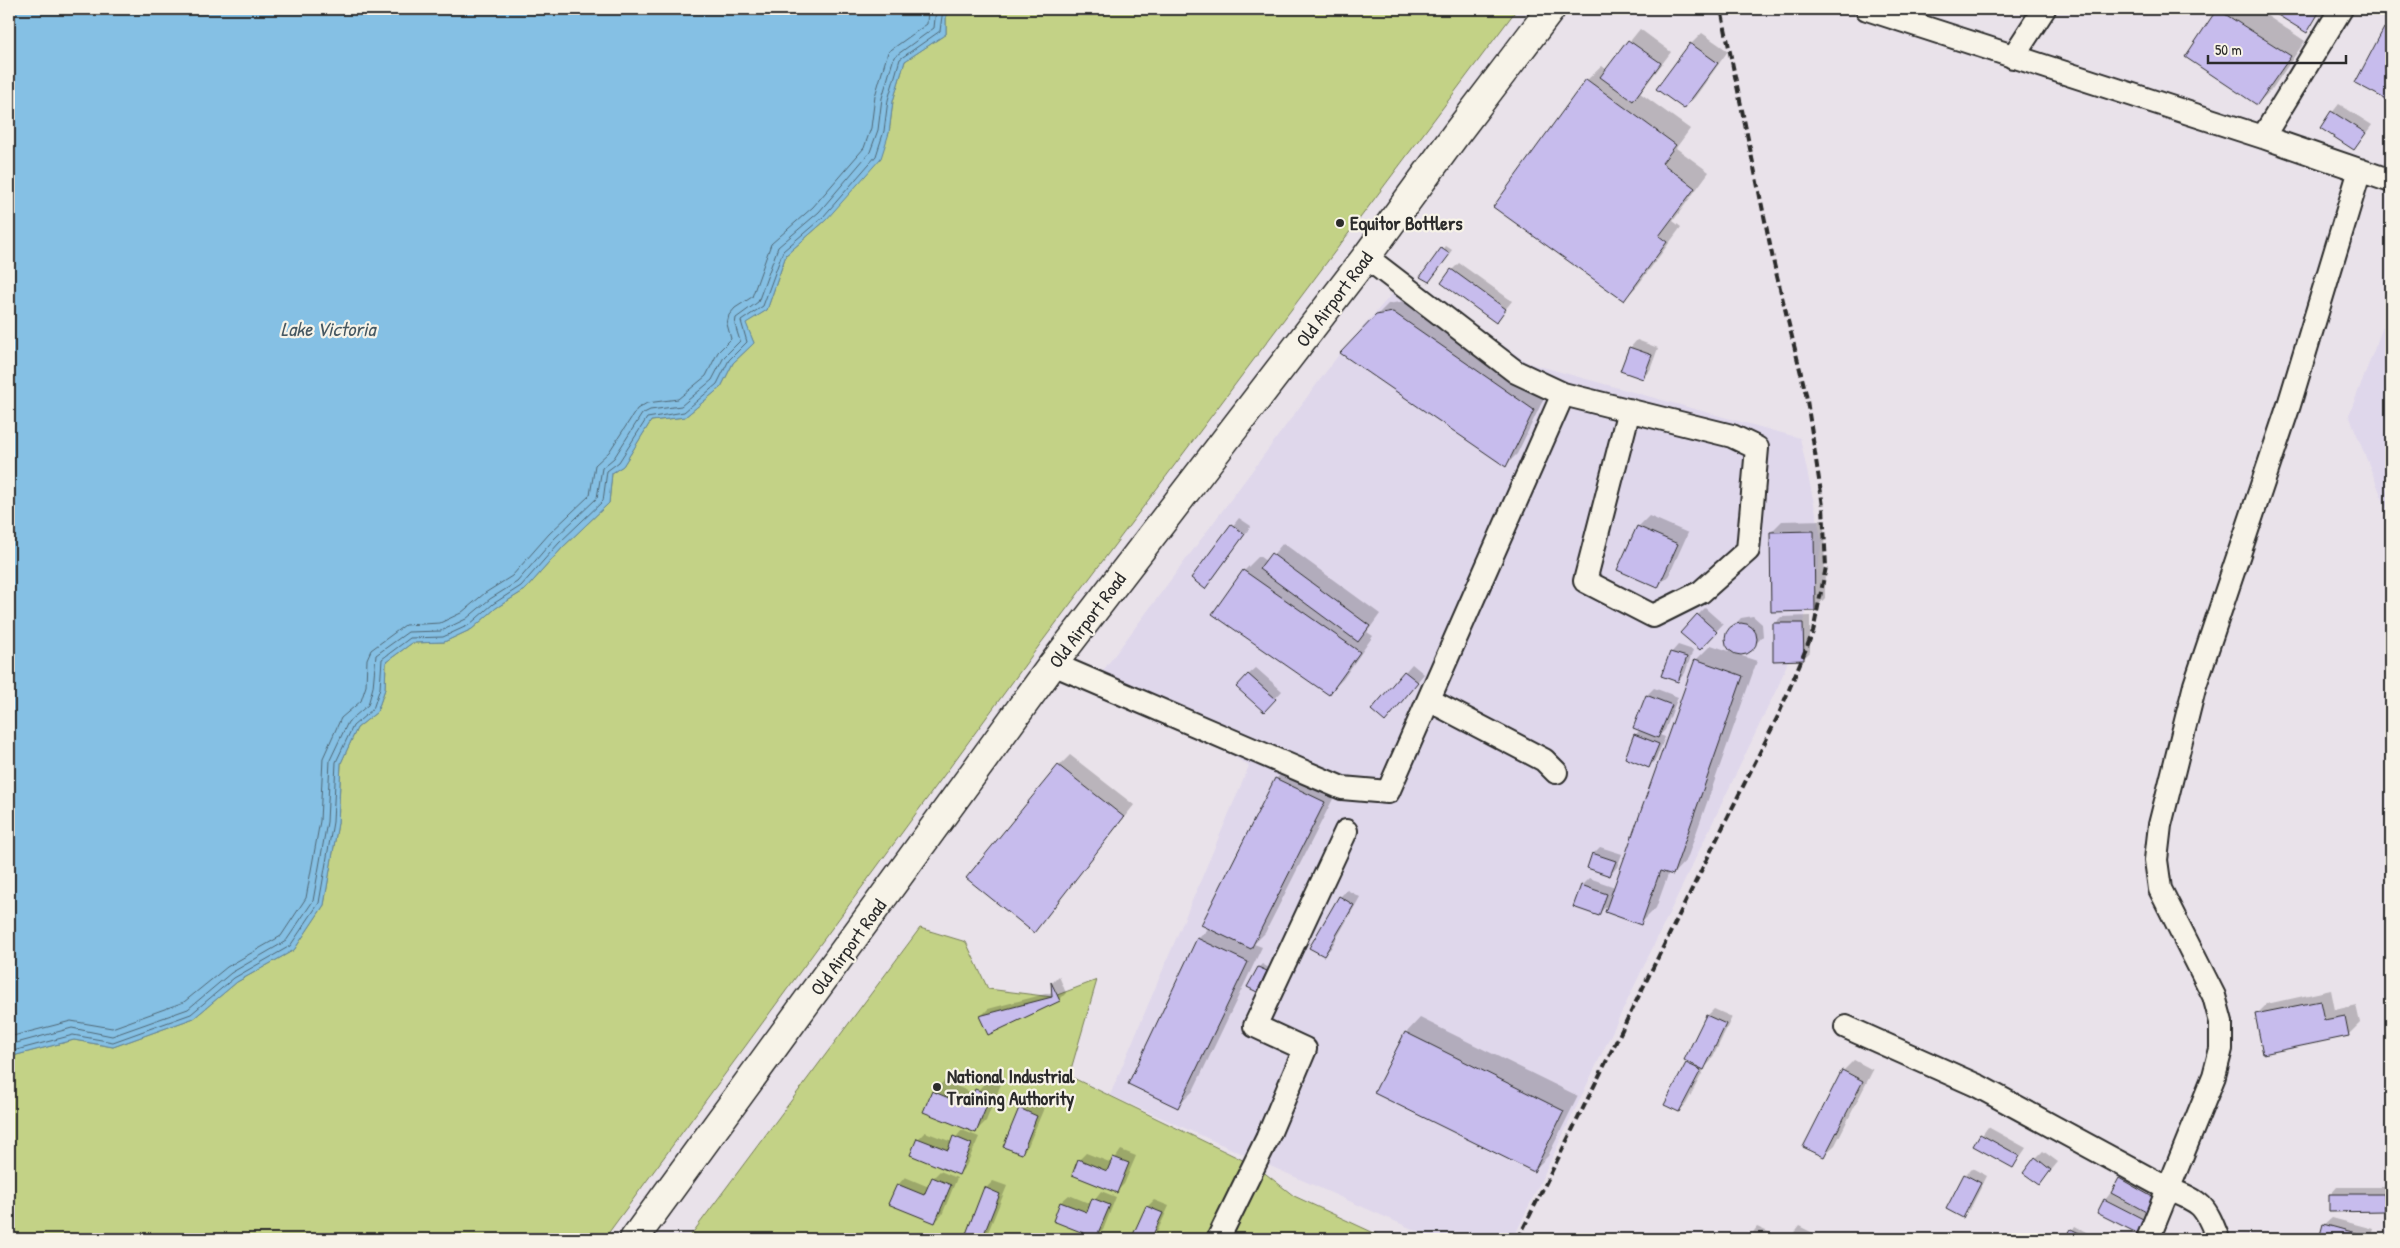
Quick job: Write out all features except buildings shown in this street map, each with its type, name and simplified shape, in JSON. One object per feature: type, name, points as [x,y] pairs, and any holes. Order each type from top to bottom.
[{"type":"main road","name":"Old Airport Road","points":[[634,1239],[1053,664],[1366,257],[1551,9]]},
{"type":"street","points":[[1867,9],[2263,137],[2391,181]]},
{"type":"street","points":[[2013,57],[2044,9]]},
{"type":"street","points":[[2263,137],[2341,9]]},
{"type":"street","points":[[2148,1239],[2214,1076],[2221,1049],[2222,1022],[2214,996],[2160,889],[2156,860],[2160,825],[2195,685],[2289,405],[2360,170]]},
{"type":"street","points":[[1366,257],[1516,372],[1563,394],[1629,410],[1732,436],[1757,448],[1748,550],[1701,592],[1653,616],[1585,582],[1629,410]]},
{"type":"street","points":[[1053,664],[1342,788],[1388,792],[1563,394]]},
{"type":"street","points":[[1429,700],[1544,760],[1556,772]]},
{"type":"street","points":[[1218,1239],[1267,1139],[1305,1049],[1254,1026],[1346,831]]},
{"type":"street","points":[[1846,1026],[1978,1086],[2168,1188],[2194,1199],[2205,1209],[2218,1239]]},
{"type":"shaded area","points":[[1406,278],[1528,363],[1800,438],[1822,541],[1813,595],[1780,682],[1513,1239],[1435,1239],[1110,1095],[1249,766],[1099,676],[1340,353]]},
{"type":"shaded area","points":[[2391,306],[2391,520],[2349,415]]},
{"type":"green space","points":[[953,9],[1517,9],[1041,643],[604,1239],[9,1239],[9,1057],[74,1040],[113,1047],[194,1018],[237,982],[294,950],[324,905],[338,823],[341,763],[357,728],[377,712],[385,689],[386,662],[412,643],[444,642],[472,629],[496,608],[525,590],[563,547],[609,503],[612,473],[623,466],[651,421],[685,417],[721,387],[733,363],[754,343],[745,323],[767,310],[786,255],[826,220],[889,133],[893,101],[905,61],[946,34],[946,12]]},
{"type":"green space","name":"National Industrial Training Authority","points":[[920,928],[966,942],[988,989],[1052,997],[1097,980],[1069,1076],[1257,1167],[1294,1196],[1387,1239],[688,1239]]},
{"type":"water","name":"Lake Victoria","points":[[9,9],[953,9],[946,12],[946,34],[905,61],[893,101],[889,133],[881,158],[826,220],[786,255],[767,310],[746,323],[754,343],[733,363],[721,387],[685,417],[651,421],[623,466],[612,473],[609,503],[563,547],[525,590],[496,608],[472,629],[444,642],[412,643],[386,662],[385,689],[377,712],[357,728],[341,763],[338,823],[324,905],[294,950],[237,982],[194,1018],[113,1047],[74,1040],[9,1057]]},
{"type":"railway","points":[[1518,1239],[1778,716],[1813,632],[1826,567],[1823,506],[1806,394],[1774,264],[1721,9]]},
{"type":"place","name":"Equitor Bottlers","points":[[1340,223]]},
{"type":"place","name":"National Industrial Training Authority","points":[[937,1087]]}]
